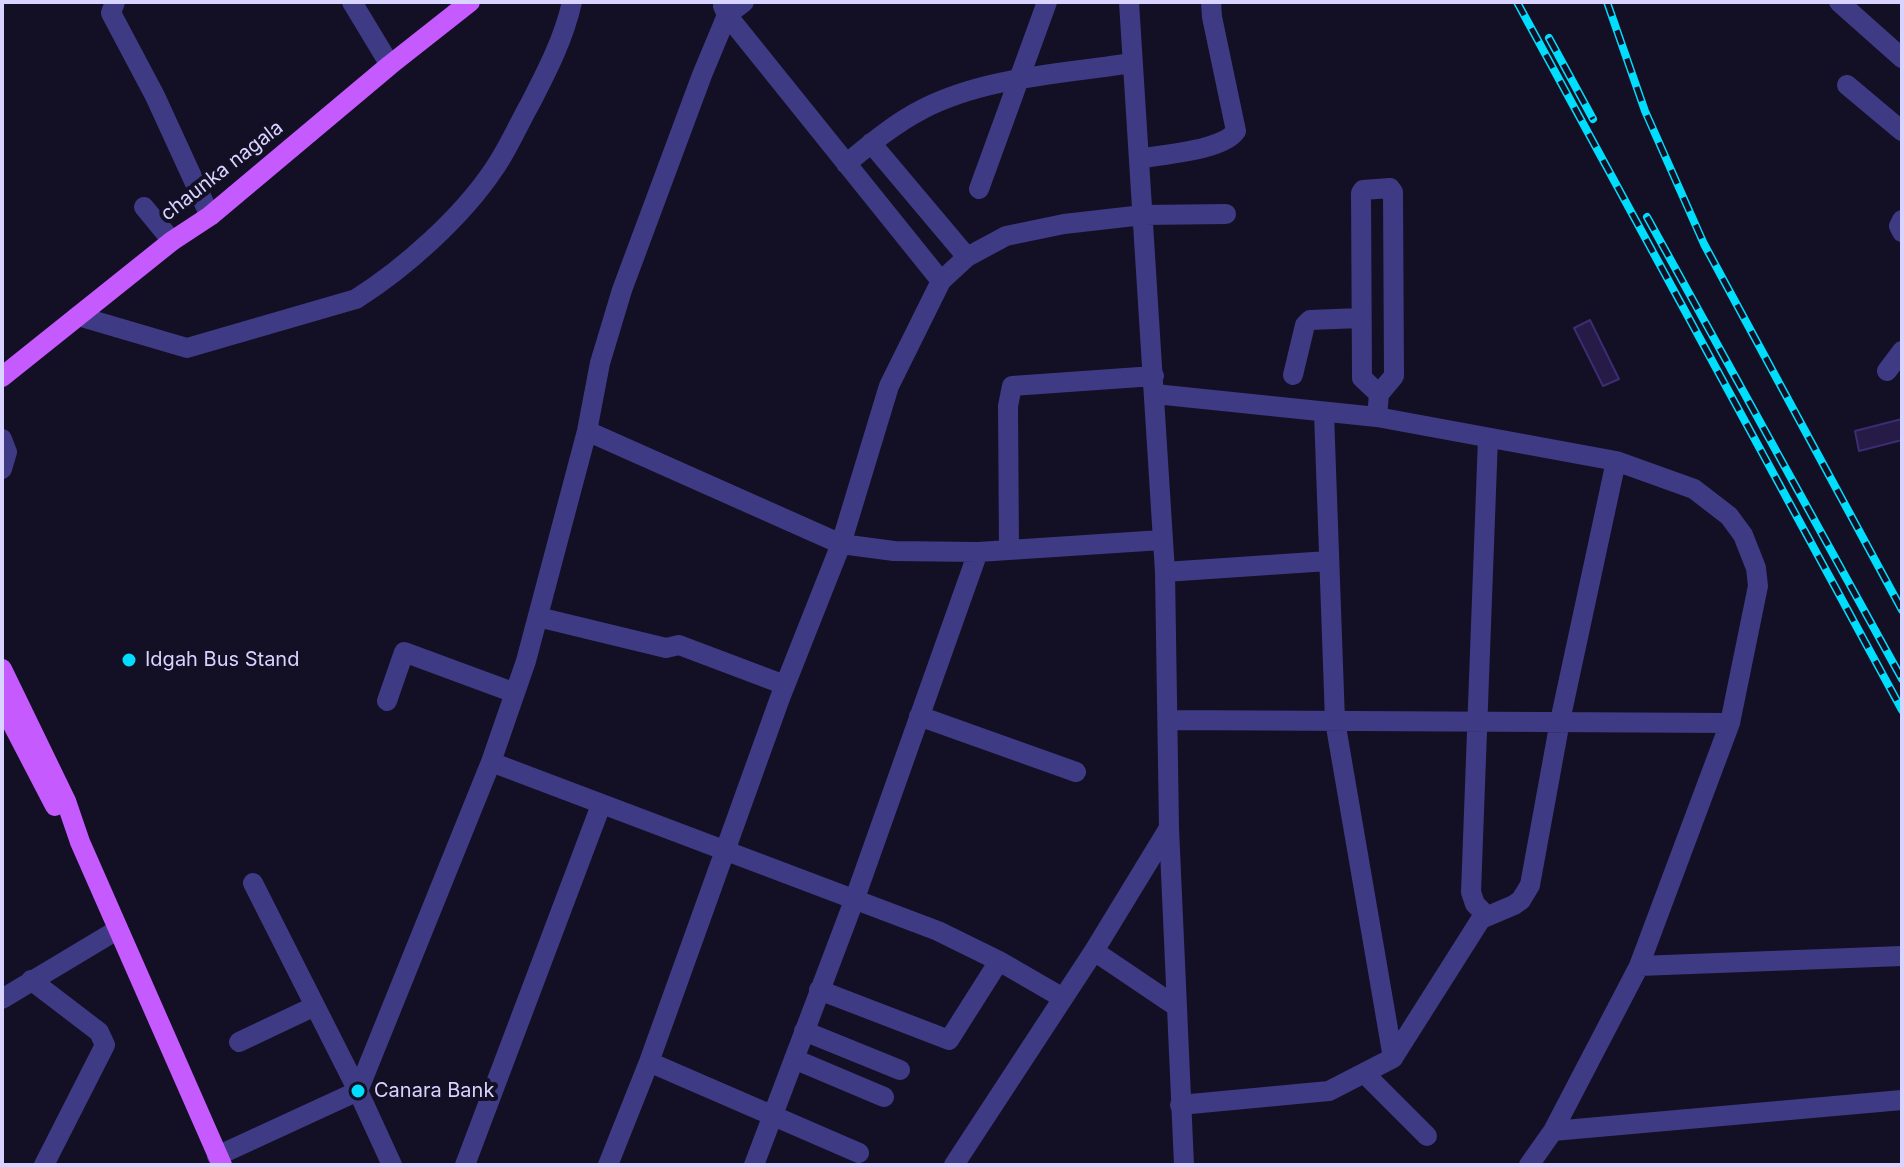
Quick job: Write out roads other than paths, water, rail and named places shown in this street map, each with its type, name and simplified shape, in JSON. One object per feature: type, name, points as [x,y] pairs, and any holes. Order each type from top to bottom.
[{"type":"main road","name":"chaunka nagala","points":[[2,377],[172,241],[210,216],[470,2]]},
{"type":"main road","points":[[2,669],[66,801],[76,839]]},
{"type":"main road","points":[[2,704],[76,839],[220,1160]]},
{"type":"street","points":[[115,2],[111,13],[155,96],[210,216]]},
{"type":"street","points":[[352,2],[390,65]]},
{"type":"street","points":[[78,316],[187,348],[356,299],[379,284],[479,190],[496,166],[540,85],[562,36],[572,2]]},
{"type":"street","points":[[979,189],[1047,2]]},
{"type":"street","points":[[1129,2],[1165,572],[1169,828],[1184,1165]]},
{"type":"street","points":[[1139,159],[1211,146],[1230,139],[1236,131],[1211,2]]},
{"type":"street","points":[[1839,2],[1902,58]]},
{"type":"street","points":[[731,6],[846,164],[941,281]]},
{"type":"street","points":[[220,1160],[358,1091],[491,762],[515,693],[538,617],[587,431],[600,363],[622,290],[731,6]]},
{"type":"street","points":[[846,164],[912,114],[935,103],[990,86],[1132,63]]},
{"type":"street","points":[[1847,85],[1902,131]]},
{"type":"street","points":[[871,143],[967,257]]},
{"type":"street","points":[[1377,417],[1379,394],[1394,376],[1393,192],[1390,188],[1363,190],[1361,193],[1362,378],[1379,394]]},
{"type":"street","points":[[144,207],[172,241]]},
{"type":"street","points":[[608,1165],[649,1062],[785,685],[841,544],[889,386],[941,281],[967,257],[1006,236],[1064,224],[1143,215],[1226,214]]},
{"type":"street","points":[[1902,220],[1899,228],[1902,232]]},
{"type":"street","points":[[1293,375],[1305,325],[1310,320],[1360,318]]},
{"type":"street","points":[[1887,371],[1902,351]]},
{"type":"street","points":[[1009,550],[1008,406],[1012,386],[1154,385],[1324,413],[1377,417],[1616,461],[1704,494],[1729,516],[1743,535],[1756,568],[1758,586],[1730,723],[1639,966],[1553,1131],[1529,1165]]},
{"type":"street","points":[[1324,413],[1335,721],[1393,1058]]},
{"type":"street","points":[[587,431],[841,544],[894,551],[978,552],[1162,540]]},
{"type":"street","points":[[1486,915],[1475,904],[1471,892],[1488,438]]},
{"type":"street","points":[[2,439],[7,452],[2,469]]},
{"type":"street","points":[[1180,1105],[1329,1091],[1393,1058],[1481,919],[1521,900],[1530,885],[1560,721],[1616,461]]},
{"type":"street","points":[[754,1165],[855,898],[978,552]]},
{"type":"street","points":[[1165,572],[1328,561]]},
{"type":"street","points":[[538,617],[666,648],[679,645],[785,685]]},
{"type":"street","points":[[387,701],[404,652],[515,693]]},
{"type":"street","points":[[919,716],[1076,772]]},
{"type":"street","points":[[1168,720],[1730,723]]},
{"type":"street","points":[[491,762],[938,931],[1063,998]]},
{"type":"street","points":[[465,1165],[601,805]]},
{"type":"street","points":[[957,1164],[1169,828]]},
{"type":"street","points":[[253,883],[392,1165]]},
{"type":"street","points":[[2,999],[117,930]]},
{"type":"street","points":[[1094,951],[1177,1007]]},
{"type":"street","points":[[1639,966],[1902,956]]},
{"type":"street","points":[[819,990],[949,1040],[999,961]]},
{"type":"street","points":[[31,980],[99,1032],[105,1045],[44,1165]]},
{"type":"street","points":[[239,1042],[315,1006]]},
{"type":"street","points":[[804,1031],[900,1070]]},
{"type":"street","points":[[794,1059],[884,1097]]},
{"type":"street","points":[[649,1062],[859,1153]]},
{"type":"street","points":[[1364,1073],[1427,1136]]},
{"type":"street","points":[[1553,1131],[1902,1100]]},
{"type":"railway","points":[[1517,2],[1902,710]]},
{"type":"railway","points":[[1607,2],[1645,111],[1704,244],[1902,610]]},
{"type":"railway","points":[[1549,38],[1593,119]]},
{"type":"railway","points":[[1647,217],[1902,679]]},
{"type":"place","name":"Idgah Bus Stand","points":[[129,660]]},
{"type":"place","name":"Canara Bank","points":[[358,1091]]}]
